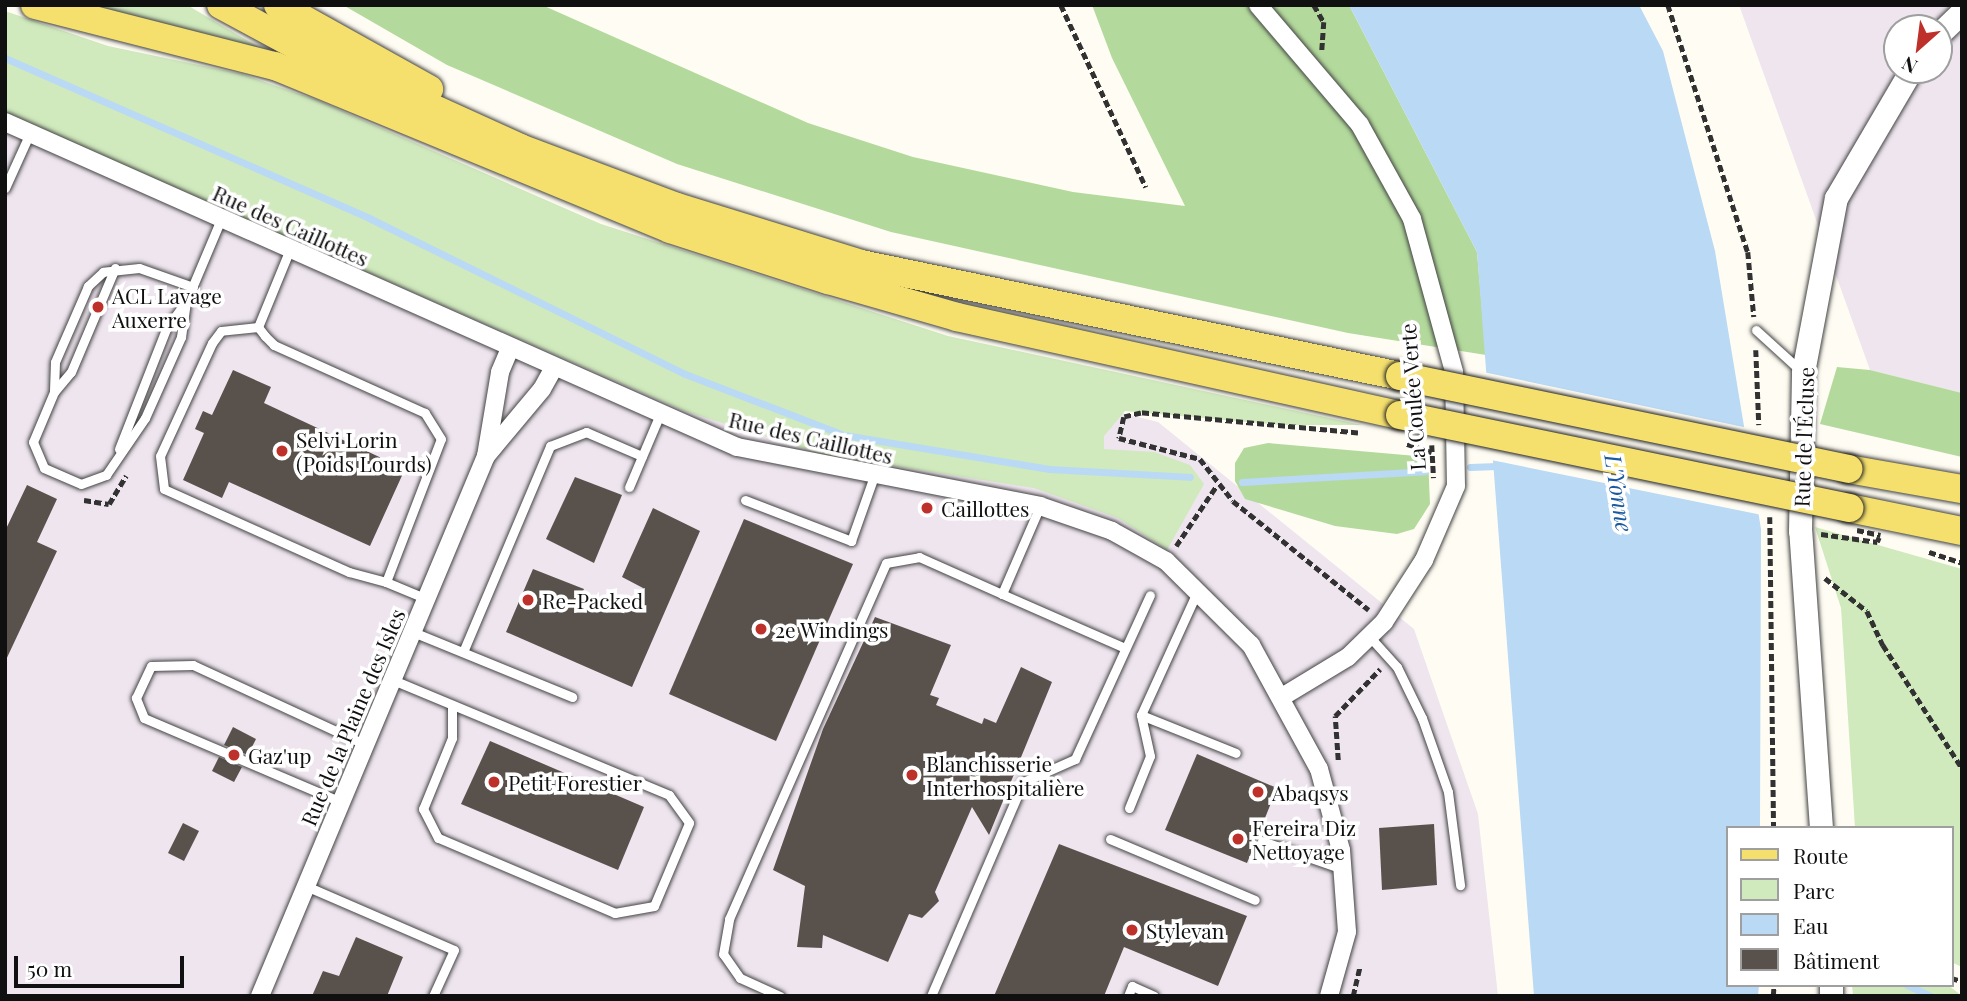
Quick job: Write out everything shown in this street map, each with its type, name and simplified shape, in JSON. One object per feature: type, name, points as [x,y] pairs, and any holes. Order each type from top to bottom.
[{"type":"main road","points":[[35,5],[275,66],[670,229],[828,280],[971,320],[1400,415],[1958,530]]},
{"type":"main road","points":[[221,5],[311,53],[464,144]]},
{"type":"main road","points":[[278,5],[470,111],[681,194],[955,285]]},
{"type":"main road","points":[[311,53],[473,128],[677,207],[861,264],[1848,469],[1962,489]]},
{"type":"street","points":[[1258,5],[1360,125],[1412,219],[1454,372],[1456,486],[1424,560],[1393,612],[1348,657],[1282,697]]},
{"type":"street","name":"Rue de l'Écluse","points":[[1821,826],[1800,531],[1803,372],[1836,198],[1903,84]]},
{"type":"street","name":"Rue des Caillottes","points":[[5,122],[737,447],[874,476],[1040,506],[1112,531],[1166,561],[1251,645],[1282,697],[1319,769],[1343,869],[1346,932],[1329,996]]},
{"type":"street","name":"Rue de la Plaine des Isles","points":[[260,996],[486,456],[500,372],[510,348]]},
{"type":"street","name":"Rue de la Plaine des Isles","points":[[486,456],[542,390],[554,367]]},
{"type":"lane","points":[[5,188],[30,133]]},
{"type":"lane","points":[[115,268],[71,372],[54,392],[33,442],[44,468],[81,484],[106,475],[150,407],[181,337],[187,302],[222,219]]},
{"type":"lane","points":[[258,327],[290,249]]},
{"type":"lane","points":[[54,392],[55,362],[88,286],[115,268],[139,268],[193,287]]},
{"type":"lane","points":[[118,454],[166,329],[187,302]]},
{"type":"lane","points":[[258,327],[274,345],[425,414],[434,425],[441,451],[386,582]]},
{"type":"lane","points":[[258,327],[221,331],[212,343],[160,456],[164,489],[349,572],[386,582],[427,599]]},
{"type":"lane","points":[[1756,330],[1803,372]]},
{"type":"lane","points":[[629,487],[660,414]]},
{"type":"lane","points":[[463,652],[550,446],[586,432],[642,456]]},
{"type":"lane","points":[[745,500],[851,541],[874,476]]},
{"type":"lane","points":[[1002,594],[1040,506]]},
{"type":"lane","points":[[780,996],[740,978],[723,954],[729,919],[886,563],[919,557],[1125,648]]},
{"type":"lane","points":[[1129,808],[1150,756],[1141,715],[1197,592]]},
{"type":"lane","points":[[931,996],[1023,782],[1075,759],[1150,595]]},
{"type":"lane","points":[[413,632],[572,697]]},
{"type":"lane","points":[[1369,636],[1391,660],[1422,718],[1448,793],[1460,885]]},
{"type":"lane","points":[[341,802],[144,718],[136,698],[151,666],[193,665],[366,745]]},
{"type":"lane","points":[[393,680],[669,795],[689,823],[654,906],[615,913],[438,838],[423,809],[452,738],[452,705]]},
{"type":"lane","points":[[1141,715],[1236,753]]},
{"type":"lane","points":[[1110,839],[1255,900]]},
{"type":"lane","points":[[1262,841],[1343,869]]},
{"type":"lane","points":[[306,886],[454,950],[433,996]]},
{"type":"lane","points":[[1128,996],[1132,986],[1154,996]]},
{"type":"path","points":[[1061,5],[1146,187]]},
{"type":"path","points":[[1309,65],[1323,51],[1324,22],[1314,5]]},
{"type":"path","points":[[1668,5],[1748,252],[1756,330],[1760,431]]},
{"type":"path","points":[[1369,433],[1141,413],[1124,417],[1119,438],[1200,459],[1217,485],[1339,589],[1372,612],[1380,603]]},
{"type":"path","name":"La Coulée Verte","points":[[1432,438],[1434,487]]},
{"type":"path","points":[[1166,561],[1217,485]]},
{"type":"path","points":[[1769,506],[1772,551],[1774,826]]},
{"type":"path","points":[[1800,531],[1877,542],[1880,535]]},
{"type":"path","points":[[1772,551],[1821,572],[1867,611],[1883,645],[1962,768]]},
{"type":"path","points":[[1339,765],[1335,716],[1348,697],[1391,660]]},
{"type":"path","points":[[1353,996],[1360,960]]},
{"type":"shaded area","points":[[1739,5],[1962,5],[1962,393],[1870,370]]},
{"type":"shaded area","points":[[5,45],[872,351],[1158,422],[1414,629],[1478,814],[1498,996],[5,996]]},
{"type":"green space","points":[[57,5],[187,5],[272,55]]},
{"type":"green space","points":[[343,5],[542,5],[808,123],[913,157],[1073,192],[1185,206],[1112,58],[1092,5],[1349,5],[1477,252],[1486,355],[1348,333],[891,232],[677,164],[447,65]]},
{"type":"green space","points":[[5,11],[108,46],[242,74],[317,100],[601,224],[948,336],[1362,425],[1280,425],[1125,411],[1104,436],[1104,449],[1154,452],[1190,465],[1204,484],[1167,550],[1118,518],[1034,488],[829,456],[684,411],[5,113]]},
{"type":"green space","points":[[1837,367],[1870,370],[1962,393],[1962,457],[1820,424]]},
{"type":"green space","points":[[1268,443],[1428,457],[1430,504],[1414,529],[1397,534],[1335,526],[1245,499],[1235,481],[1235,463],[1244,448]]},
{"type":"green space","points":[[1815,527],[1962,569],[1962,967],[1953,963],[1953,826],[1855,826],[1841,608]]},
{"type":"green space","points":[[1852,987],[1951,987],[1962,996],[1853,996]]},
{"type":"water","name":"L'Yonne","points":[[1349,5],[1639,5],[1663,51],[1715,251],[1761,529],[1760,826],[1726,826],[1726,987],[1759,987],[1758,996],[1534,996],[1477,252]]},
{"type":"pier","points":[[1483,372],[1748,428],[1762,515],[1491,460]]},
{"type":"building","name":"Selvi Lorin (Poids Lourds)","points":[[233,370],[271,387],[264,403],[405,469],[370,546],[229,482],[222,498],[183,480],[204,433],[195,429],[203,411],[212,415]]},
{"type":"building","points":[[575,477],[622,495],[594,563],[546,539]]},
{"type":"building","points":[[27,485],[57,499],[37,542],[57,551],[5,662],[5,531]]},
{"type":"building","points":[[653,508],[700,531],[632,687],[506,632],[533,569],[584,589],[580,598],[607,609],[612,600],[634,608],[643,588],[622,577]]},
{"type":"building","name":"2e Windings","points":[[744,519],[853,564],[776,741],[669,694]]},
{"type":"building","name":"Blanchisserie Interhospitalière","points":[[875,617],[951,645],[930,695],[939,698],[936,705],[982,724],[984,718],[996,723],[1021,667],[1052,682],[989,835],[972,807],[935,892],[939,901],[922,918],[909,914],[888,962],[823,935],[822,948],[797,947],[805,886],[773,870],[823,729]]},
{"type":"building","points":[[233,727],[256,739],[248,755],[224,745]]},
{"type":"building","points":[[490,741],[644,807],[618,870],[461,804]]},
{"type":"building","points":[[1197,754],[1277,788],[1247,863],[1165,830]]},
{"type":"building","points":[[219,757],[242,767],[234,782],[212,771]]},
{"type":"building","points":[[183,823],[199,831],[184,861],[168,853]]},
{"type":"building","points":[[1434,824],[1437,885],[1382,890],[1379,828]]},
{"type":"building","name":"Stylevan","points":[[1059,844],[1247,916],[1218,986],[1124,947],[1104,996],[994,996]]},
{"type":"building","points":[[356,937],[403,957],[387,996],[312,996],[323,971],[339,976]]},
{"type":"waterway","points":[[5,58],[369,218],[685,374],[844,435],[1049,469],[1190,477]]},
{"type":"waterway","points":[[1470,467],[1504,466]]},
{"type":"waterway","points":[[1242,482],[1425,471]]},
{"type":"waterway","points":[[1911,987],[1931,996]]},
{"type":"place","name":"ACL Lavage Auxerre","points":[[98,307]]},
{"type":"place","name":"Selvi Lorin (Poids Lourds)","points":[[282,451]]},
{"type":"place","name":"Caillottes","points":[[927,508]]},
{"type":"place","name":"Re-Packed","points":[[528,600]]},
{"type":"place","name":"2e Windings","points":[[761,629]]},
{"type":"place","name":"Gaz'up","points":[[234,755]]},
{"type":"place","name":"Blanchisserie Interhospitalière","points":[[912,775]]},
{"type":"place","name":"Petit Forestier","points":[[494,782]]},
{"type":"place","name":"Abaqsys","points":[[1258,792]]},
{"type":"place","name":"Fereira Diz Nettoyage","points":[[1238,839]]},
{"type":"place","name":"Stylevan","points":[[1132,930]]}]
